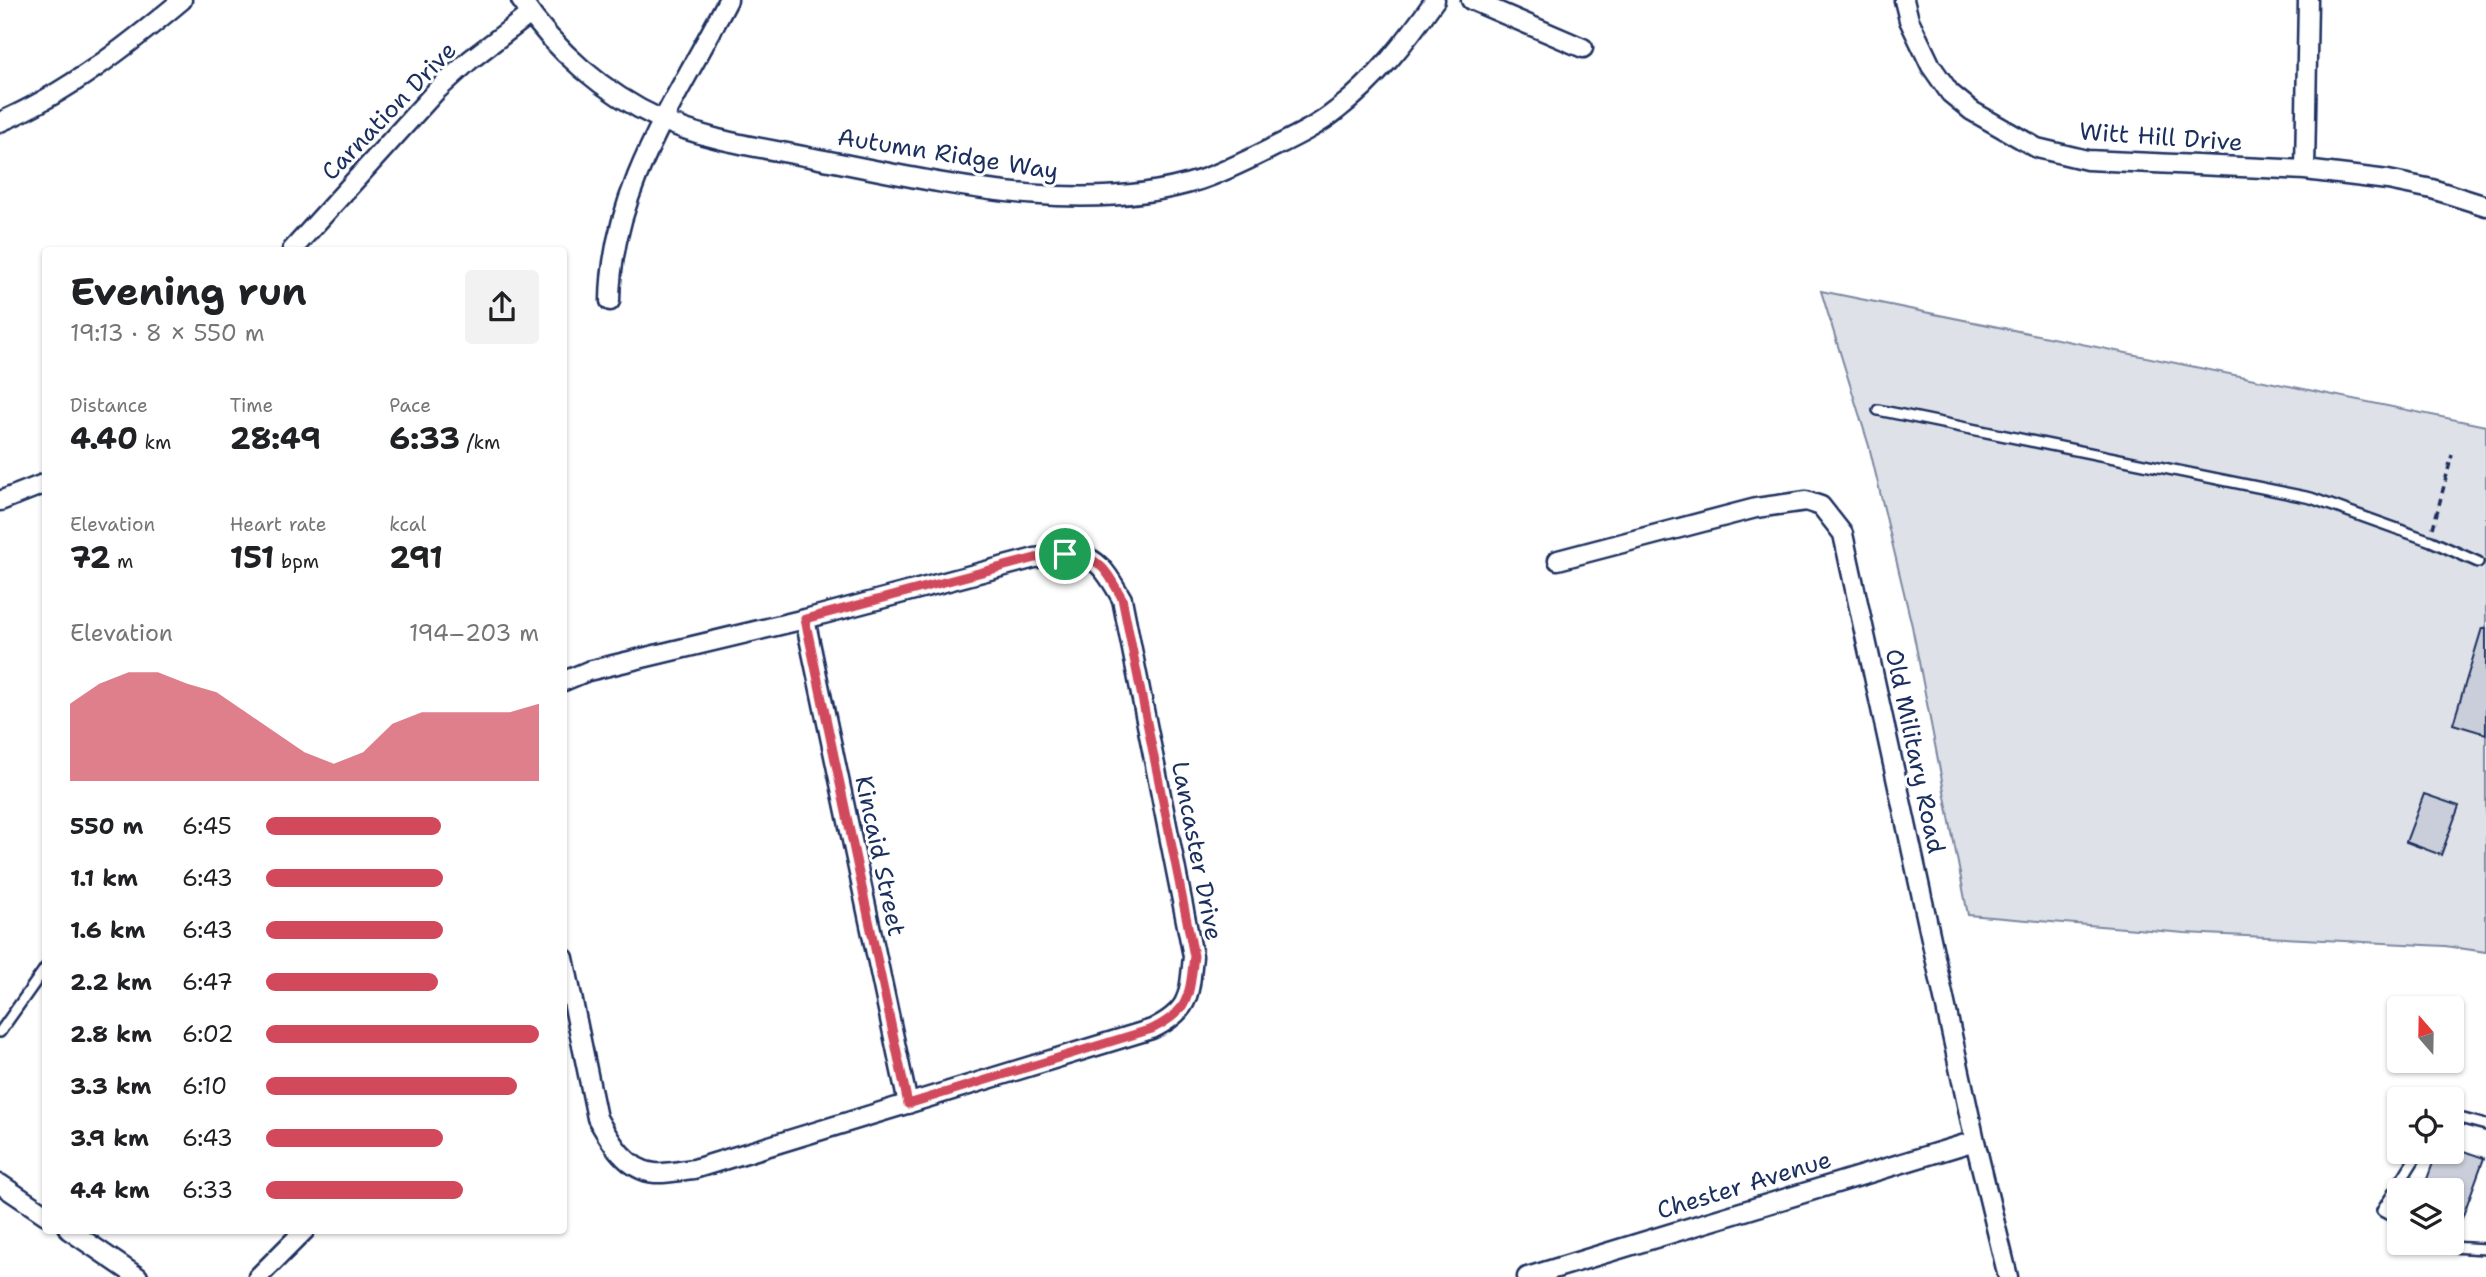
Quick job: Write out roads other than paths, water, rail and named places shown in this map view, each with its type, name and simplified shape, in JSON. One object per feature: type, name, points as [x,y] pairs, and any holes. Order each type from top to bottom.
[{"type":"street","points":[[0,122],[35,107],[69,86],[182,0]]},
{"type":"street","points":[[610,301],[610,271],[625,206],[663,120],[728,0]]},
{"type":"street","name":"Autumn Ridge Way","points":[[526,7],[569,57],[604,87],[663,120],[699,133],[767,149],[953,184],[1061,197],[1116,195],[1199,180],[1237,166],[1307,131],[1337,110],[1374,76],[1401,48],[1435,0]]},
{"type":"street","points":[[1471,0],[1583,48]]},
{"type":"street","name":"Witt Hill Drive","points":[[1904,0],[1909,20],[1950,93],[1972,111],[2037,148],[2087,160],[2305,170],[2388,180],[2432,189],[2486,206]]},
{"type":"street","points":[[2305,170],[2308,0]]},
{"type":"street","name":"Carnation Drive","points":[[295,247],[436,91],[526,7]]},
{"type":"street","points":[[0,501],[42,485]]},
{"type":"street","name":"Old Military Road","points":[[1558,560],[1756,508],[1806,501],[1821,506],[1843,534],[1975,1141],[2008,1277]]},
{"type":"street","name":"Lancaster Drive","points":[[567,680],[588,671],[805,619],[1035,558],[1065,554],[1085,555],[1097,561],[1122,598],[1194,956],[1189,999],[1164,1023],[1152,1029],[694,1169],[655,1173],[637,1169],[607,1137],[597,1118],[567,979]]},
{"type":"street","name":"Kincaid Street","points":[[805,619],[908,1104]]},
{"type":"street","name":"Chester Avenue","points":[[1527,1277],[1975,1141]]},
{"type":"street","points":[[0,1184],[42,1212]]},
{"type":"street","points":[[75,1234],[138,1277]]},
{"type":"street","points":[[258,1277],[301,1234]]},
{"type":"lane","points":[[1878,410],[2311,498],[2431,541],[2479,562]]},
{"type":"lane","points":[[0,1032],[42,973]]},
{"type":"lane","points":[[2464,1119],[2486,1125]]},
{"type":"lane","points":[[2464,1248],[2486,1249]]}]
